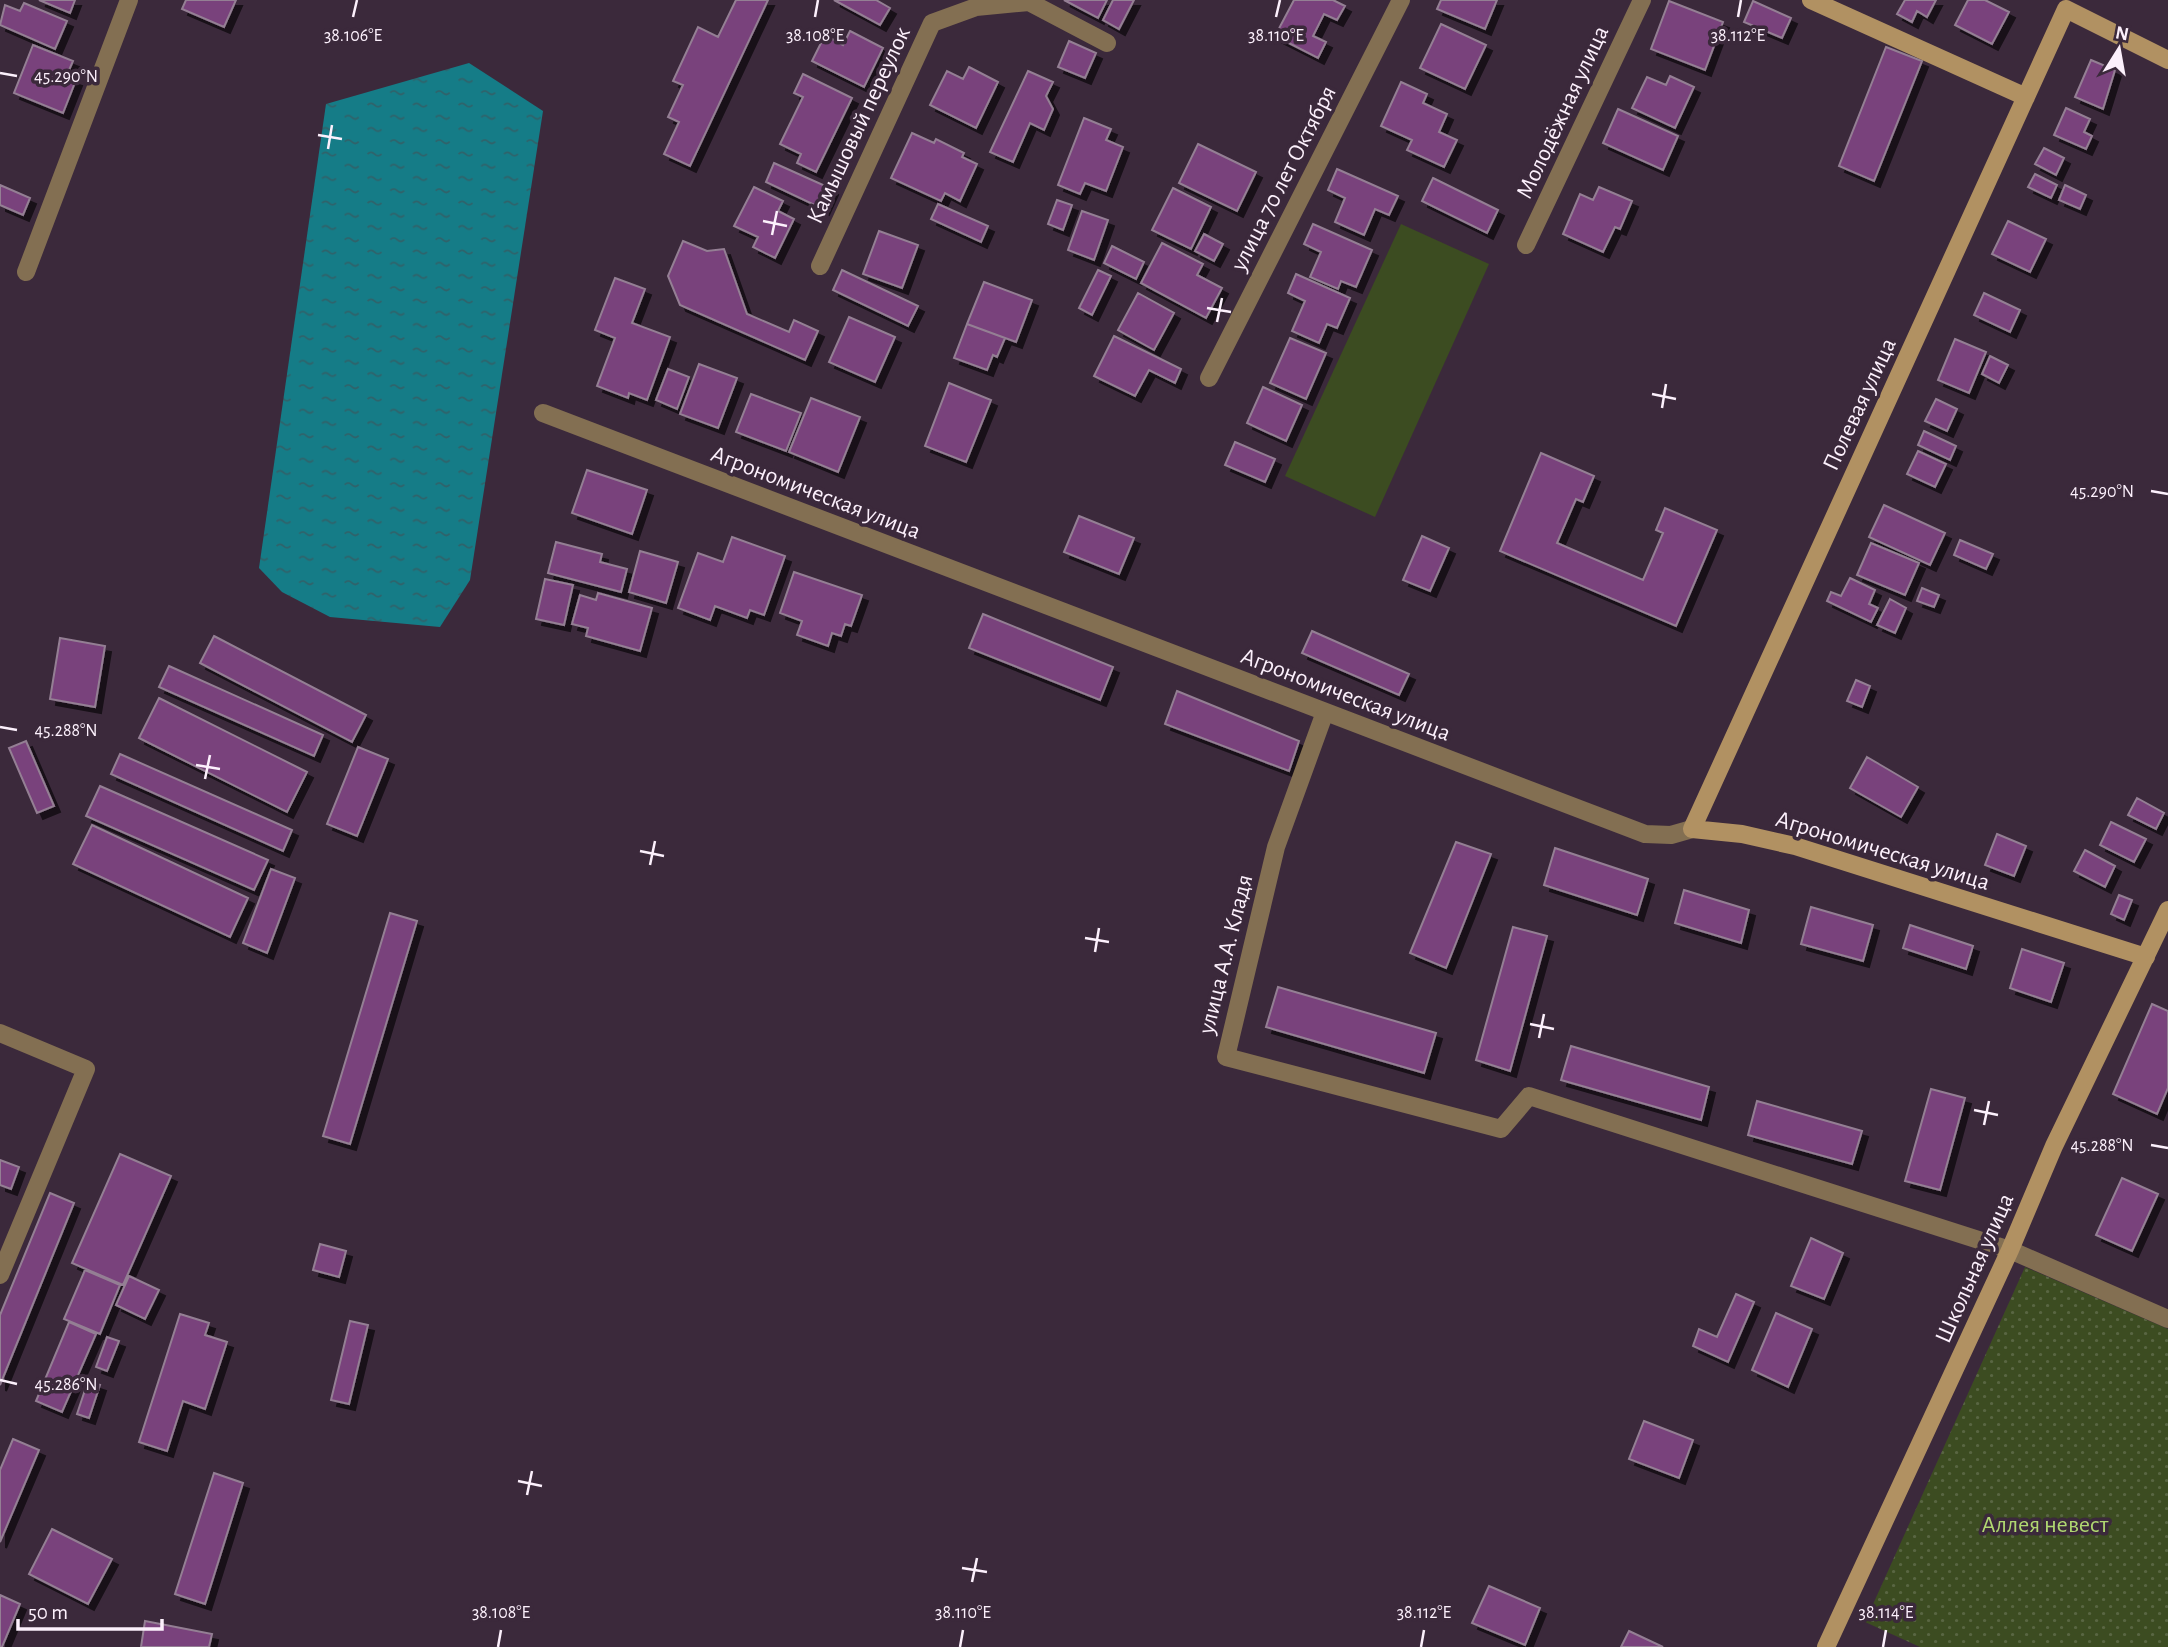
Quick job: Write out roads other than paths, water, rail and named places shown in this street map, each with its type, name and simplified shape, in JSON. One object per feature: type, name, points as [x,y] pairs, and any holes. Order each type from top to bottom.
[{"type":"street","points":[[26,272],[129,0]]},
{"type":"street","name":"улица 70 лет Октября","points":[[1209,378],[1401,0]]},
{"type":"street","name":"Молодёжная улица","points":[[1526,245],[1642,0]]},
{"type":"street","points":[[1811,0],[2026,97]]},
{"type":"street","name":"Камышовый переулок","points":[[820,266],[932,23],[976,7],[1029,1],[1107,43]]},
{"type":"street","points":[[2068,4],[2168,60]]},
{"type":"street","name":"Полевая улица","points":[[1692,829],[2068,4]]},
{"type":"street","name":"Агрономическая улица","points":[[543,413],[1645,834],[1671,835],[1692,829],[1742,834],[1795,846],[2146,957]]},
{"type":"street","name":"улица А.А. Кладя","points":[[1325,712],[1276,847],[1226,1057],[1501,1129],[1529,1096],[2010,1250]]},
{"type":"street","name":"Школьная улица","points":[[1826,1647],[2010,1250],[2054,1146],[2168,910]]},
{"type":"street","points":[[0,1033],[86,1069],[0,1275]]},
{"type":"street","points":[[2010,1250],[2168,1319]]},
{"type":"water","points":[[469,63],[543,111],[470,580],[440,627],[330,617],[282,592],[259,568],[326,104]]},
{"type":"park label","name":"Аллея невест","points":[[2045,1524]]}]
